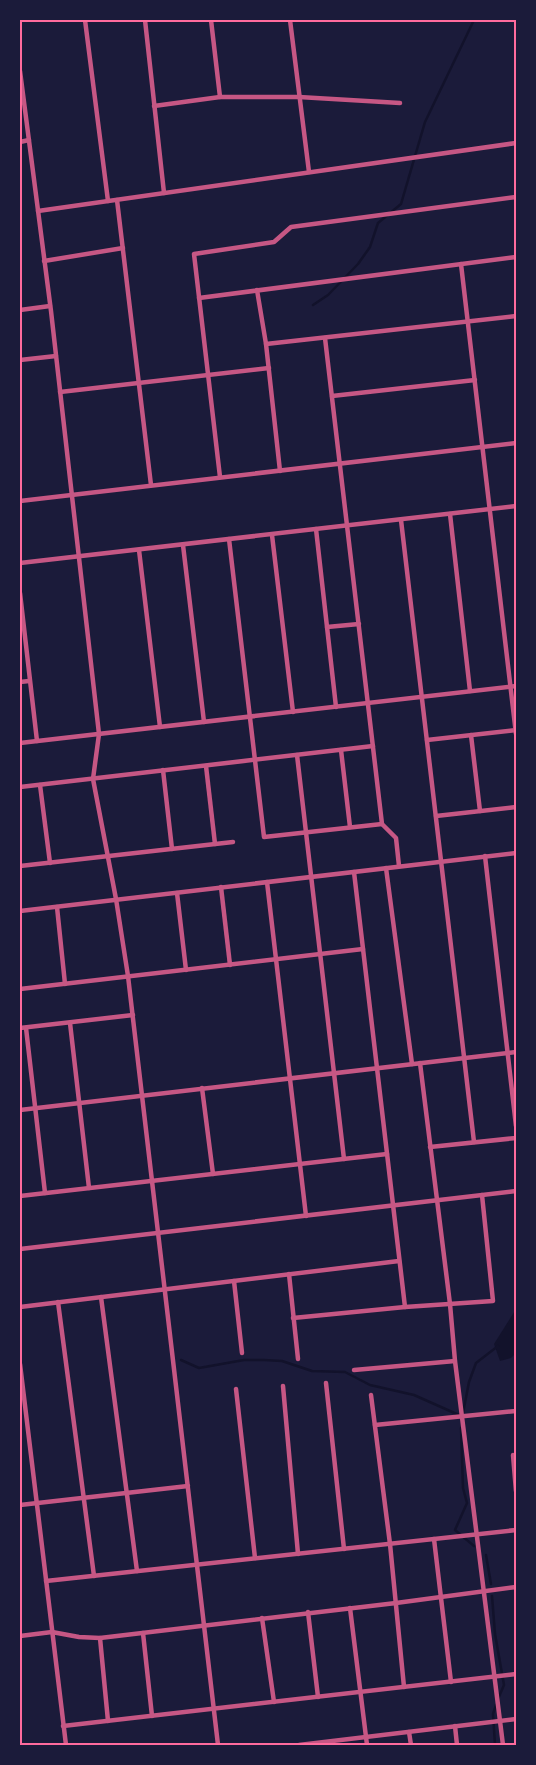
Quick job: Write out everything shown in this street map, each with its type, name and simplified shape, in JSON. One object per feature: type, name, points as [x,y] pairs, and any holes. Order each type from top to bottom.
[{"type":"street","points":[[85,20],[108,201]]},
{"type":"street","points":[[145,20],[164,193]]},
{"type":"street","points":[[211,20],[220,98]]},
{"type":"street","points":[[290,20],[309,172]]},
{"type":"street","points":[[20,71],[56,356],[99,734],[93,778],[128,976],[218,1745]]},
{"type":"street","points":[[154,106],[220,98],[299,97],[400,103]]},
{"type":"street","points":[[20,142],[29,140]]},
{"type":"street","points":[[38,211],[516,143]]},
{"type":"street","points":[[220,477],[194,254],[274,242],[291,227],[516,197]]},
{"type":"street","points":[[117,200],[151,485]]},
{"type":"street","points":[[44,261],[123,248]]},
{"type":"street","points":[[199,298],[516,257]]},
{"type":"street","points":[[461,264],[513,686],[516,734]]},
{"type":"street","points":[[257,290],[266,344],[280,470]]},
{"type":"street","points":[[20,310],[50,306]]},
{"type":"street","points":[[266,344],[516,316]]},
{"type":"street","points":[[325,338],[382,824],[396,838],[400,866]]},
{"type":"street","points":[[20,360],[56,356]]},
{"type":"street","points":[[60,392],[269,368]]},
{"type":"street","points":[[332,396],[475,380]]},
{"type":"street","points":[[20,500],[516,444]]},
{"type":"street","points":[[20,564],[516,506]]},
{"type":"street","points":[[450,514],[470,691]]},
{"type":"street","points":[[401,520],[474,1142]]},
{"type":"street","points":[[316,530],[336,707]]},
{"type":"street","points":[[272,534],[293,712]]},
{"type":"street","points":[[229,539],[264,837],[382,824]]},
{"type":"street","points":[[183,545],[204,722]]},
{"type":"street","points":[[139,550],[160,727]]},
{"type":"street","points":[[20,593],[22,624],[37,741]]},
{"type":"street","points":[[327,628],[359,624]]},
{"type":"street","points":[[20,682],[29,681]]},
{"type":"street","points":[[20,743],[513,686]]},
{"type":"street","points":[[427,740],[516,730]]},
{"type":"street","points":[[471,735],[480,812]]},
{"type":"street","points":[[20,787],[373,746]]},
{"type":"street","points":[[341,750],[350,827]]},
{"type":"street","points":[[297,755],[344,1159]]},
{"type":"street","points":[[206,766],[215,844]]},
{"type":"street","points":[[163,770],[172,849]]},
{"type":"street","points":[[40,784],[50,863]]},
{"type":"street","points":[[436,816],[516,807]]},
{"type":"street","points":[[20,866],[233,842]]},
{"type":"street","points":[[20,911],[516,853]]},
{"type":"street","points":[[485,856],[516,1126]]},
{"type":"street","points":[[386,868],[412,1064]]},
{"type":"street","points":[[354,872],[404,1307]]},
{"type":"street","points":[[267,882],[306,1216]]},
{"type":"street","points":[[221,888],[230,965]]},
{"type":"street","points":[[177,893],[186,970]]},
{"type":"street","points":[[56,907],[65,984]]},
{"type":"street","points":[[20,983],[20,989],[363,949]]},
{"type":"street","points":[[45,1193],[23,1028],[133,1015]]},
{"type":"street","points":[[70,1023],[89,1188]]},
{"type":"street","points":[[20,1110],[516,1052]]},
{"type":"street","points":[[420,1063],[503,1745]]},
{"type":"street","points":[[202,1088],[213,1174]]},
{"type":"street","points":[[430,1147],[516,1138]]},
{"type":"street","points":[[20,1196],[387,1154]]},
{"type":"street","points":[[20,1249],[516,1191]]},
{"type":"street","points":[[293,1318],[404,1307],[493,1301],[482,1195]]},
{"type":"street","points":[[20,1307],[399,1261]]},
{"type":"street","points":[[289,1274],[298,1359]]},
{"type":"street","points":[[234,1281],[242,1353]]},
{"type":"street","points":[[101,1297],[137,1571]]},
{"type":"street","points":[[58,1302],[94,1576]]},
{"type":"street","points":[[354,1370],[455,1361]]},
{"type":"street","points":[[20,1364],[66,1745]]},
{"type":"street","points":[[326,1383],[344,1549]]},
{"type":"street","points":[[283,1386],[298,1554]]},
{"type":"street","points":[[236,1389],[255,1558]]},
{"type":"street","points":[[370,1395],[390,1544],[404,1687]]},
{"type":"street","points":[[375,1426],[516,1411]]},
{"type":"street","points":[[513,1455],[516,1491]]},
{"type":"street","points":[[20,1505],[188,1486]]},
{"type":"street","points":[[46,1581],[516,1530]]},
{"type":"street","points":[[434,1539],[451,1682]]},
{"type":"street","points":[[20,1636],[52,1632],[100,1638],[516,1587]]},
{"type":"street","points":[[350,1608],[367,1745]]},
{"type":"street","points":[[308,1612],[318,1697]]},
{"type":"street","points":[[262,1618],[274,1702]]},
{"type":"street","points":[[142,1633],[152,1716]]},
{"type":"street","points":[[100,1638],[108,1721]]},
{"type":"street","points":[[63,1726],[516,1674]]},
{"type":"street","points":[[299,1745],[516,1719]]},
{"type":"street","points":[[455,1726],[457,1745]]},
{"type":"street","points":[[409,1732],[411,1745]]},
{"type":"shaded area","points":[[516,1309],[516,1353],[511,1358],[500,1361],[494,1344]]},
{"type":"waterway","points":[[313,305],[328,295],[358,264],[370,247],[378,223],[401,204],[425,122],[474,20]]},
{"type":"waterway","points":[[463,1413],[469,1382],[476,1363],[498,1346]]},
{"type":"waterway","points":[[181,1360],[199,1368],[244,1360],[264,1360],[282,1361],[312,1371],[345,1372],[370,1385],[414,1395],[459,1415]]},
{"type":"waterway","points":[[461,1428],[463,1488],[467,1503],[455,1530],[474,1546]]},
{"type":"waterway","points":[[486,1555],[491,1584]]},
{"type":"waterway","points":[[492,1596],[495,1634],[504,1685],[498,1699]]},
{"type":"waterway","points":[[495,1745],[493,1714],[496,1705]]}]
